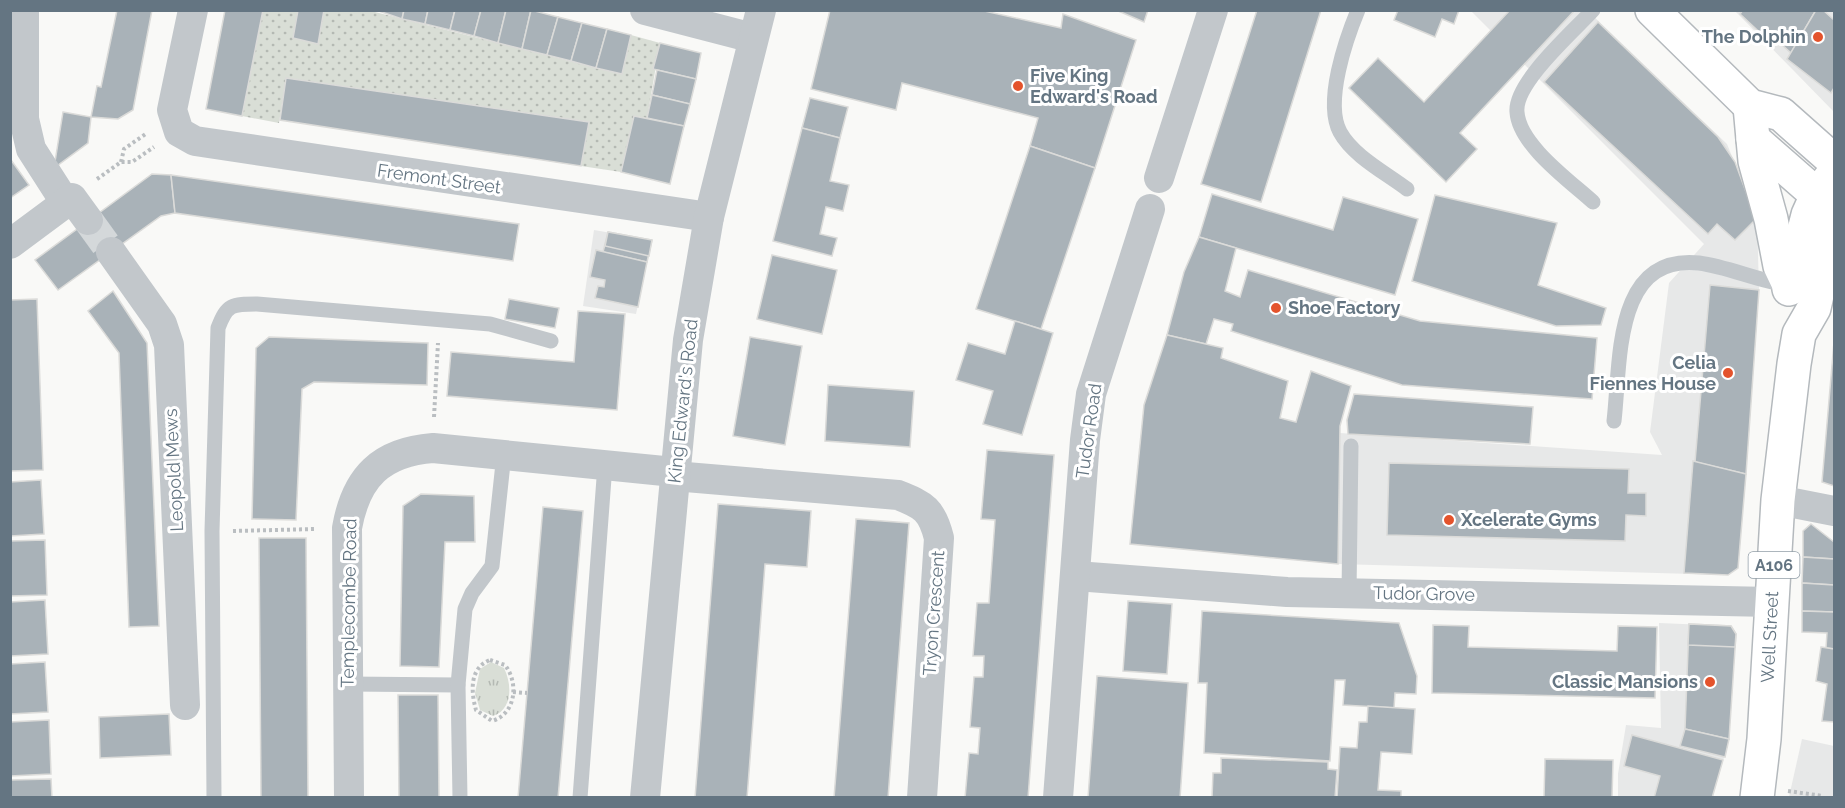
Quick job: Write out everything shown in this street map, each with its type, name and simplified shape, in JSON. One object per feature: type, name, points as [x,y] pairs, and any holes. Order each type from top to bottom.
[{"type":"main road","points":[[1660,13],[1750,106],[1780,114],[1834,161]]},
{"type":"main road","points":[[1750,106],[1755,161],[1771,219],[1780,266],[1814,288]]},
{"type":"main road","points":[[1753,140],[1830,200]]},
{"type":"main road","name":"Well Street","points":[[1772,794],[1764,739],[1772,602],[1778,500],[1799,334],[1789,304],[1814,288],[1808,215],[1830,200]]},
{"type":"street","points":[[10,243],[79,201],[31,149],[24,119],[24,10]]},
{"type":"street","points":[[161,134],[172,110],[193,10]]},
{"type":"street","points":[[645,10],[757,24]]},
{"type":"street","name":"Tudor Road","points":[[1159,178],[1214,10]]},
{"type":"street","name":"King Edward's Road","points":[[645,798],[688,340],[710,218],[757,24]]},
{"type":"street","name":"Fremont Street","points":[[161,134],[179,132],[195,141],[710,218]]},
{"type":"street","name":"Tudor Road","points":[[1058,798],[1085,440],[1091,394],[1150,209]]},
{"type":"street","name":"Leopold Mews","points":[[111,252],[162,324],[169,345],[185,705]]},
{"type":"street","name":"Templecombe Road","points":[[349,798],[347,528],[350,509],[358,490],[384,461],[408,450],[433,448],[674,474]]},
{"type":"street","name":"Tryon Crescent","points":[[674,474],[898,495],[919,503],[934,518],[939,538],[921,798]]},
{"type":"street","points":[[1778,500],[1834,511]]},
{"type":"street","name":"Tudor Grove","points":[[1076,576],[1287,592],[1772,602]]},
{"type":"lane","points":[[1358,10],[1342,47],[1334,98],[1339,131],[1359,154],[1407,189]]},
{"type":"lane","points":[[1593,10],[1545,61],[1521,94],[1516,109],[1521,124],[1535,148],[1593,202]]},
{"type":"lane","name":"Tudor Road","points":[[1150,209],[1159,178]]},
{"type":"lane","points":[[1614,421],[1626,318],[1635,291],[1650,274],[1662,267],[1700,263],[1765,282],[1814,288]]},
{"type":"lane","points":[[214,798],[212,531],[218,328],[224,313],[230,307],[257,304],[439,319],[490,324],[551,341]]},
{"type":"lane","points":[[1349,593],[1351,446]]},
{"type":"lane","points":[[460,798],[458,685],[465,609],[472,593],[492,566],[504,454]]},
{"type":"lane","points":[[580,798],[605,465]]},
{"type":"lane","points":[[348,684],[458,685]]},
{"type":"path","points":[[122,162],[132,162],[161,134]]},
{"type":"path","points":[[79,201],[122,162],[124,149],[161,134]]},
{"type":"path","points":[[433,448],[439,319]]},
{"type":"path","points":[[212,531],[347,528]]},
{"type":"path","points":[[484,662],[505,664],[509,670],[513,692],[508,712],[492,721],[476,710],[472,693],[475,674],[484,662]]},
{"type":"path","points":[[513,692],[527,693]]},
{"type":"path","points":[[1772,794],[1823,796]]},
{"type":"shaded area","points":[[1471,11],[1588,11],[1727,144],[1757,217],[1759,290],[1738,568],[1728,575],[1338,564],[1340,433],[1662,455],[1650,432],[1669,283],[1704,244]]},
{"type":"shaded area","points":[[1735,11],[1834,11],[1834,112],[1795,72]]},
{"type":"shaded area","points":[[594,230],[652,240],[636,314],[583,306]]},
{"type":"shaded area","points":[[1659,623],[1731,626],[1736,634],[1729,739],[1713,797],[1618,798],[1618,774],[1626,725],[1661,728]]},
{"type":"shaded area","points":[[1802,739],[1834,746],[1834,797],[1789,797]]},
{"type":"green space","points":[[263,11],[298,11],[318,43],[324,11],[371,11],[621,74],[631,35],[660,43],[647,118],[634,116],[621,172],[581,166],[588,122],[286,78],[279,123],[242,116]]},
{"type":"green space","points":[[491,662],[504,668],[509,688],[504,708],[493,716],[480,710],[475,693],[480,669]]},
{"type":"building","points":[[117,10],[152,10],[133,110],[118,119],[91,117],[97,86],[101,87]]},
{"type":"building","points":[[225,10],[263,10],[242,116],[206,109]]},
{"type":"building","points":[[298,10],[324,10],[318,44],[293,38]]},
{"type":"building","points":[[376,10],[404,10],[402,19]]},
{"type":"building","points":[[404,10],[428,10],[425,24],[402,19]]},
{"type":"building","points":[[428,10],[455,10],[450,30],[425,24]]},
{"type":"building","points":[[455,10],[481,10],[474,36],[450,30]]},
{"type":"building","points":[[481,10],[506,10],[498,43],[474,36]]},
{"type":"building","points":[[506,10],[531,10],[522,49],[498,43]]},
{"type":"building","points":[[531,10],[558,17],[547,55],[522,49]]},
{"type":"building","name":"Five King Edward's Road","points":[[830,10],[980,10],[1061,28],[1063,14],[1136,40],[1095,168],[1030,146],[1038,118],[902,83],[896,110],[811,89]]},
{"type":"building","points":[[1116,10],[1148,10],[1144,22]]},
{"type":"building","points":[[1257,10],[1321,10],[1261,202],[1201,184]]},
{"type":"building","points":[[1398,10],[1459,10],[1454,24],[1442,19],[1435,37],[1394,20]]},
{"type":"building","points":[[1510,10],[1575,10],[1460,133],[1477,149],[1446,182],[1349,88],[1378,58],[1424,102]]},
{"type":"building","points":[[1743,10],[1816,10],[1791,53],[1781,44],[1769,41],[1740,14]]},
{"type":"building","name":"The Dolphin","points":[[1816,10],[1823,10],[1834,20],[1834,88],[1831,93],[1787,59]]},
{"type":"building","points":[[558,17],[582,23],[571,61],[547,55]]},
{"type":"building","points":[[1598,22],[1718,137],[1735,162],[1756,219],[1735,240],[1717,224],[1708,234],[1544,82]]},
{"type":"building","points":[[582,23],[607,29],[596,68],[571,61]]},
{"type":"building","points":[[607,29],[631,35],[622,74],[596,68]]},
{"type":"building","points":[[660,43],[701,53],[696,79],[653,69]]},
{"type":"building","points":[[657,70],[696,79],[690,104],[652,95]]},
{"type":"building","points":[[286,78],[589,122],[581,166],[280,120]]},
{"type":"building","points":[[652,95],[690,104],[684,126],[647,118]]},
{"type":"building","points":[[810,98],[848,107],[840,138],[802,128]]},
{"type":"building","points":[[63,112],[91,117],[88,143],[54,168]]},
{"type":"building","points":[[634,116],[684,126],[670,184],[621,172]]},
{"type":"building","points":[[802,128],[840,138],[830,181],[849,185],[843,211],[826,207],[820,234],[837,238],[832,256],[773,241]]},
{"type":"building","points":[[10,144],[11,160],[29,185],[10,198]]},
{"type":"building","points":[[1030,146],[1095,168],[1041,329],[976,309]]},
{"type":"building","points":[[152,174],[171,175],[175,213],[161,216],[58,290],[35,260]]},
{"type":"building","points":[[171,175],[519,224],[513,261],[175,213]]},
{"type":"building","points":[[1212,194],[1333,230],[1343,197],[1418,219],[1395,295],[1199,237]]},
{"type":"building","points":[[1435,195],[1557,223],[1538,285],[1606,308],[1601,325],[1556,326],[1412,281]]},
{"type":"building","points":[[608,232],[652,240],[647,262],[603,252]]},
{"type":"building","points":[[608,232],[652,240],[649,256],[605,246]]},
{"type":"building","name":"Shoe Factory","points":[[1199,237],[1236,248],[1225,291],[1240,297],[1248,270],[1420,321],[1597,338],[1592,399],[1402,385],[1231,331],[1233,324],[1214,319],[1206,344],[1167,335],[1184,272]]},
{"type":"building","points":[[596,250],[647,262],[638,307],[595,298],[598,286],[604,287],[605,280],[590,277]]},
{"type":"building","points":[[772,255],[837,270],[822,334],[757,319]]},
{"type":"building","name":"Celia Fiennes House","points":[[1710,285],[1759,290],[1746,474],[1695,462]]},
{"type":"building","points":[[113,291],[147,343],[159,626],[129,627],[119,353],[88,311]]},
{"type":"building","points":[[37,299],[43,470],[10,471],[10,300]]},
{"type":"building","points":[[509,299],[559,308],[555,328],[505,319]]},
{"type":"building","points":[[578,311],[625,314],[617,410],[447,396],[451,352],[574,362]]},
{"type":"building","points":[[1015,321],[1053,333],[1022,435],[983,424],[993,391],[956,380],[968,343],[1005,354]]},
{"type":"building","points":[[1167,335],[1223,348],[1221,358],[1288,381],[1280,418],[1296,422],[1311,371],[1351,386],[1340,426],[1338,564],[1130,544],[1144,405]]},
{"type":"building","points":[[269,337],[428,343],[427,385],[314,382],[302,389],[296,520],[252,519],[256,348]]},
{"type":"building","points":[[750,337],[802,346],[785,445],[733,436]]},
{"type":"building","points":[[1834,342],[1834,486],[1822,482]]},
{"type":"building","points":[[828,385],[914,391],[910,447],[825,441]]},
{"type":"building","points":[[1354,394],[1533,407],[1530,444],[1348,434],[1347,420]]},
{"type":"building","points":[[987,450],[1054,455],[1028,798],[965,798],[969,753],[978,754],[980,728],[970,727],[974,677],[983,677],[984,656],[973,656],[977,603],[989,603],[995,520],[981,519]]},
{"type":"building","points":[[1693,461],[1746,474],[1738,568],[1728,575],[1684,573]]},
{"type":"building","points":[[1389,463],[1629,469],[1628,493],[1646,493],[1646,516],[1626,515],[1625,541],[1387,535]]},
{"type":"building","points":[[41,480],[44,534],[10,536],[10,482]]},
{"type":"building","points":[[421,494],[474,496],[475,542],[445,542],[439,667],[400,666],[403,506]]},
{"type":"building","points":[[718,504],[811,511],[807,567],[765,564],[747,798],[695,798]]},
{"type":"building","points":[[543,507],[583,511],[558,798],[518,798]]},
{"type":"building","points":[[856,519],[909,523],[888,798],[834,798]]},
{"type":"building","points":[[1811,524],[1834,542],[1834,559],[1803,557],[1803,531]]},
{"type":"building","points":[[259,538],[306,538],[308,798],[261,798]]},
{"type":"building","points":[[45,540],[47,595],[10,596],[10,541]]},
{"type":"building","points":[[1803,557],[1834,559],[1834,585],[1802,583]]},
{"type":"building","points":[[1802,583],[1834,585],[1834,612],[1802,611]]},
{"type":"building","points":[[45,600],[48,654],[10,656],[10,602]]},
{"type":"building","points":[[1128,601],[1172,604],[1167,674],[1123,671]]},
{"type":"building","points":[[1202,611],[1399,623],[1417,676],[1416,694],[1395,693],[1394,708],[1343,705],[1345,680],[1335,680],[1330,761],[1204,753],[1207,683],[1198,683]]},
{"type":"building","points":[[1802,611],[1834,612],[1834,649],[1826,648],[1827,633],[1802,632]]},
{"type":"building","name":"Classic Mansions","points":[[1689,624],[1731,626],[1736,634],[1729,739],[1685,729]]},
{"type":"building","points":[[1689,624],[1731,626],[1736,634],[1735,647],[1688,645]]},
{"type":"building","points":[[1433,625],[1469,626],[1468,647],[1617,651],[1618,626],[1657,627],[1655,698],[1432,693]]},
{"type":"building","points":[[1821,647],[1834,649],[1834,722],[1822,721],[1827,684],[1816,681]]},
{"type":"building","points":[[45,662],[48,712],[10,714],[10,664]]},
{"type":"building","points":[[1097,676],[1188,683],[1180,798],[1088,798]]},
{"type":"building","points":[[398,695],[438,695],[439,798],[399,798]]},
{"type":"building","points":[[1368,706],[1415,709],[1412,754],[1381,752],[1378,790],[1401,791],[1401,798],[1337,798],[1340,747],[1357,748],[1359,722],[1367,722]]},
{"type":"building","points":[[169,714],[171,755],[100,758],[99,717]]},
{"type":"building","points":[[49,720],[51,774],[10,776],[10,722]]},
{"type":"building","points":[[1685,729],[1729,739],[1725,757],[1680,746]]},
{"type":"building","points":[[1632,735],[1723,760],[1712,798],[1654,798],[1660,776],[1624,766]]},
{"type":"building","points":[[1221,758],[1328,762],[1328,769],[1337,770],[1335,798],[1212,798],[1213,773],[1221,773]]},
{"type":"building","points":[[1545,759],[1613,760],[1612,798],[1544,798]]},
{"type":"building","points":[[51,779],[52,798],[10,798],[10,780]]},
{"type":"tunnel","points":[[88,220],[111,252]]},
{"type":"place","name":"The Dolphin","points":[[1818,37]]},
{"type":"place","name":"Five King Edward's Road","points":[[1018,86]]},
{"type":"place","name":"Shoe Factory","points":[[1276,308]]},
{"type":"place","name":"Celia Fiennes House","points":[[1728,373]]},
{"type":"place","name":"Xcelerate Gyms","points":[[1449,520]]},
{"type":"place","name":"Classic Mansions","points":[[1710,682]]}]
